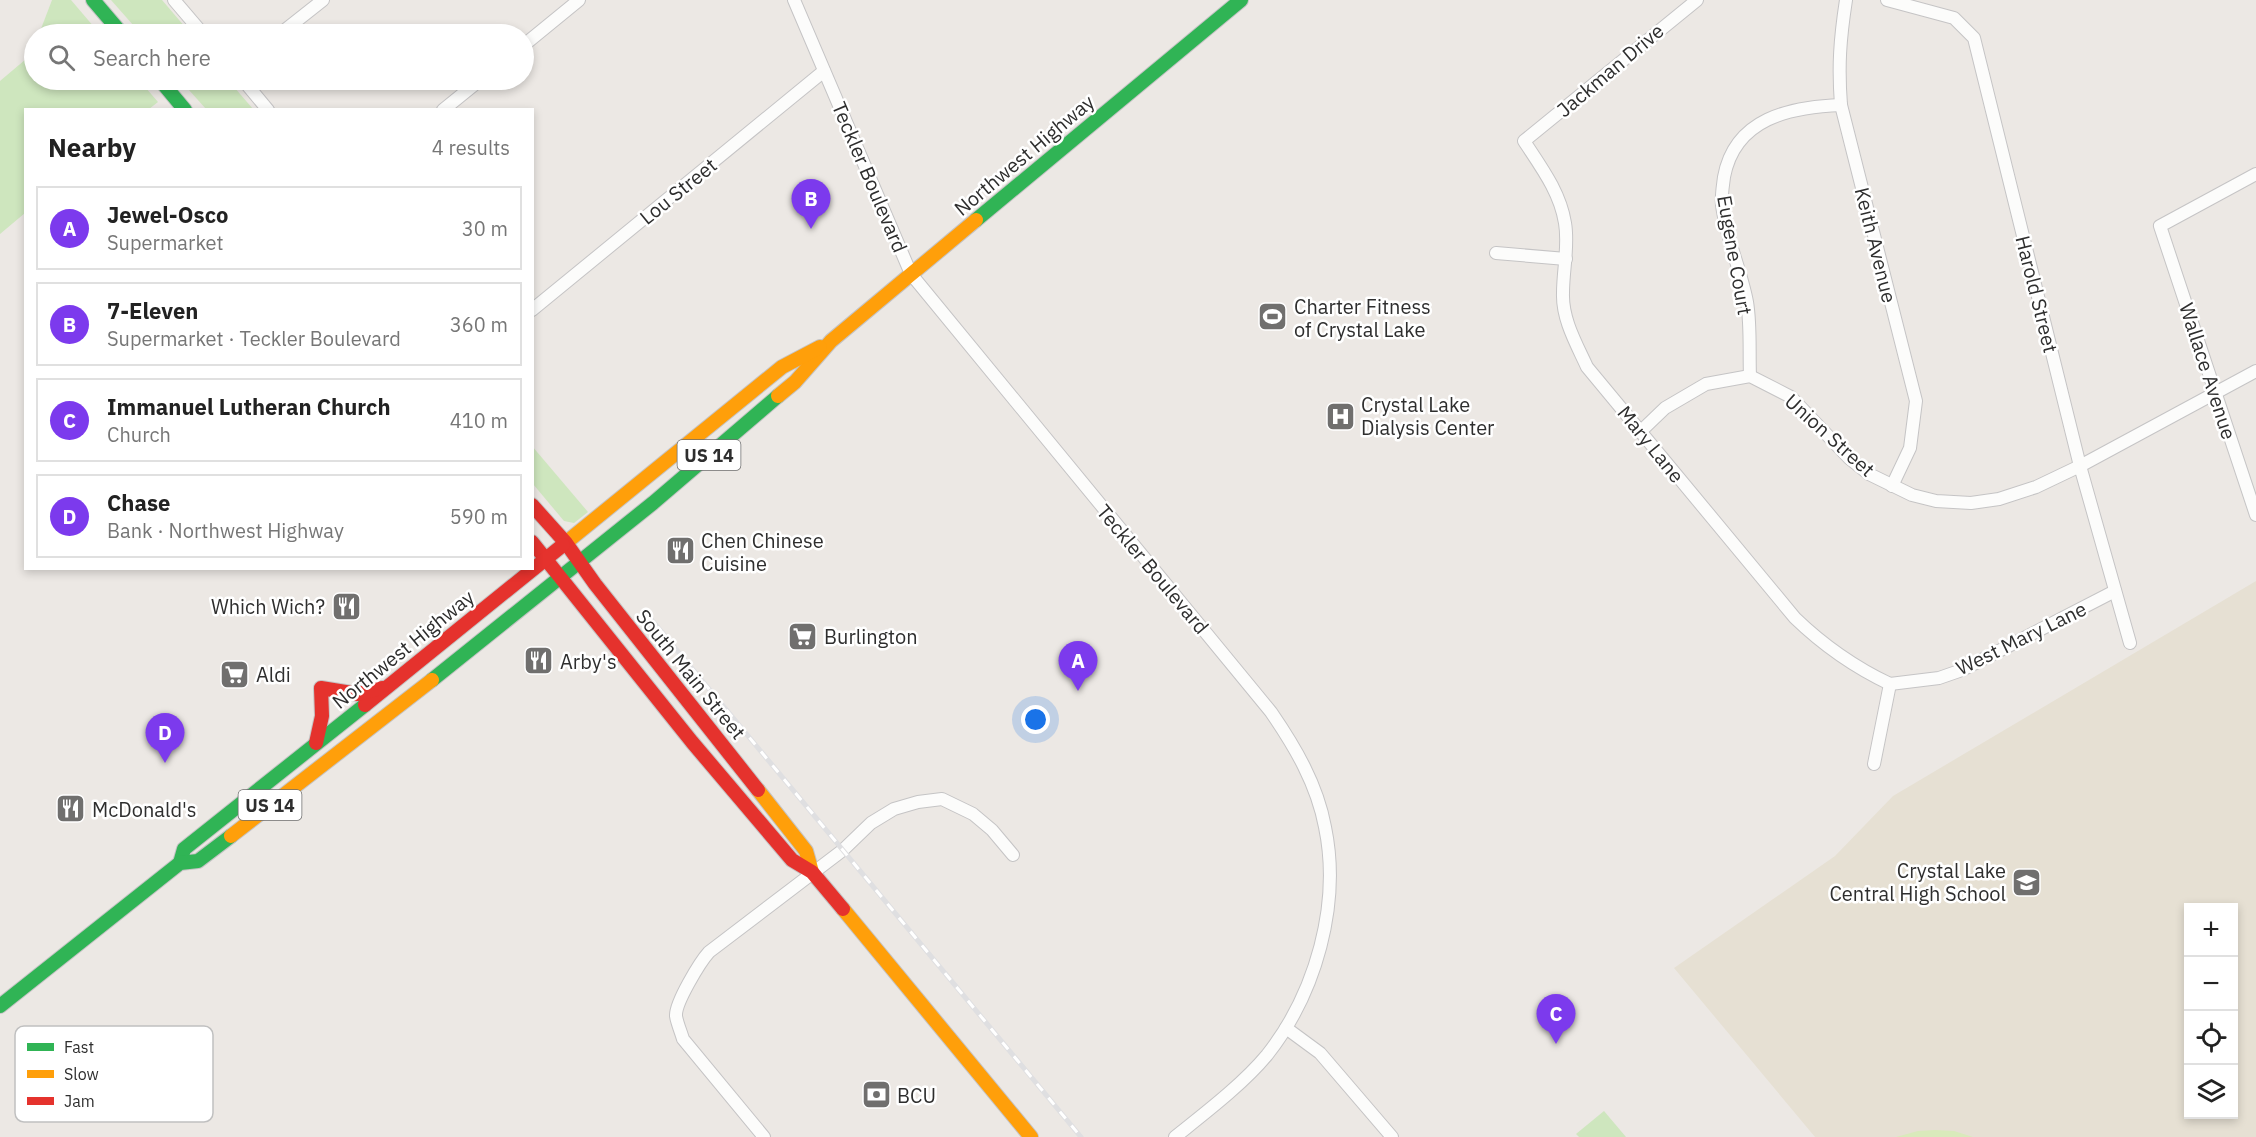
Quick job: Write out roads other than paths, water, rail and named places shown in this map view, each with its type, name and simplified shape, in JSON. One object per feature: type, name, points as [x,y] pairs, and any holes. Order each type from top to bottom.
[{"type":"main road","points":[[93,0],[113,24]]},
{"type":"main road","name":"Northwest Highway","points":[[0,1006],[180,863],[198,861],[357,740],[666,492],[795,382],[831,341],[1241,0]]},
{"type":"main road","points":[[168,90],[183,108]]},
{"type":"main road","name":"Northwest Highway","points":[[534,568],[782,367],[831,341]]},
{"type":"main road","name":"South Main Street","points":[[534,507],[566,543],[595,584],[806,851],[812,872]]},
{"type":"main road","name":"South Main Street","points":[[534,544],[692,742],[792,860],[812,872],[1031,1137]]},
{"type":"main road","name":"Northwest Highway","points":[[180,863],[184,849],[531,570]]},
{"type":"main road","points":[[316,743],[321,716],[321,688],[352,695],[367,694],[390,685]]},
{"type":"street","points":[[174,0],[194,24]]},
{"type":"street","points":[[293,24],[323,0]]},
{"type":"street","points":[[534,37],[579,0]]},
{"type":"street","name":"Teckler Boulevard","points":[[794,0],[911,274],[1271,712],[1296,749],[1313,786],[1326,826],[1330,866],[1322,943],[1310,982],[1286,1028],[1266,1056],[1222,1099],[1175,1137]]},
{"type":"street","name":"Jackman Drive","points":[[1524,141],[1697,0]]},
{"type":"street","name":"Keith Avenue","points":[[1846,0],[1839,47],[1838,71],[1841,105],[1916,401],[1910,448],[1892,486]]},
{"type":"street","name":"Harold Street","points":[[1887,0],[1954,18],[1974,38],[2080,466],[2130,644]]},
{"type":"street","name":"Lou Street","points":[[534,308],[824,70]]},
{"type":"street","points":[[251,90],[266,108]]},
{"type":"street","points":[[445,108],[468,90]]},
{"type":"street","name":"Eugene Court","points":[[1750,376],[1747,303],[1722,204],[1726,165],[1742,138],[1764,120],[1795,110],[1841,105]]},
{"type":"street","name":"Mary Lane","points":[[1524,141],[1560,202],[1566,225],[1566,259],[1562,294],[1568,326],[1587,367],[1795,618],[1819,641],[1837,654],[1890,684]]},
{"type":"street","name":"Wallace Avenue","points":[[2256,174],[2160,226],[2256,515]]},
{"type":"street","points":[[1496,253],[1566,259]]},
{"type":"street","name":"Union Street","points":[[1750,376],[1791,397],[1849,458],[1869,474],[1912,495],[1936,501],[1971,503],[1999,499],[2036,487],[2080,466],[2256,371]]},
{"type":"street","points":[[1640,432],[1665,408],[1706,384],[1750,376]]},
{"type":"street","name":"West Mary Lane","points":[[1890,684],[1939,678],[1962,670],[2115,591]]},
{"type":"street","points":[[1874,764],[1890,684]]},
{"type":"street","points":[[764,1137],[683,1039],[676,1014],[700,961],[709,951],[843,850],[872,823],[894,809],[918,802],[942,799],[973,813],[992,830],[1013,855]]},
{"type":"street","points":[[1286,1028],[1320,1053],[1392,1137]]},
{"type":"railway","points":[[646,613],[1081,1137]]},
{"type":"place","name":"7-Eleven","points":[[811,229]]},
{"type":"place","name":"Charter Fitness of Crystal Lake","points":[[1273,317]]},
{"type":"place","name":"Crystal Lake Dialysis Center","points":[[1340,416]]},
{"type":"place","name":"Chen Chinese Cuisine","points":[[680,551]]},
{"type":"place","name":"Which Wich?","points":[[346,606]]},
{"type":"place","name":"Burlington","points":[[803,636]]},
{"type":"place","name":"Arby's","points":[[539,661]]},
{"type":"place","name":"Aldi","points":[[235,674]]},
{"type":"place","name":"Jewel-Osco","points":[[1078,691]]},
{"type":"place","name":"Chase","points":[[165,763]]},
{"type":"place","name":"McDonald's","points":[[71,809]]},
{"type":"place","name":"Crystal Lake Central High School","points":[[2027,882]]},
{"type":"place","name":"Immanuel Lutheran Church","points":[[1556,1044]]},
{"type":"place","name":"BCU","points":[[876,1095]]}]
